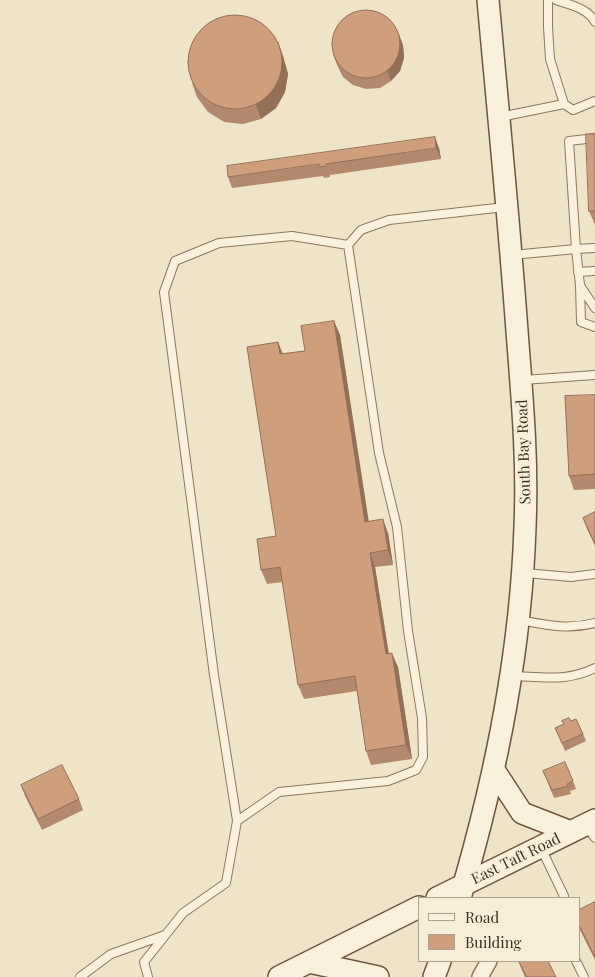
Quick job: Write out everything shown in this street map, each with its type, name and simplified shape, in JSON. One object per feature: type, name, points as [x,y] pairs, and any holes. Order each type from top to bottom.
[{"type":"main road","name":"South Bay Road","points":[[462,891],[485,813],[494,770],[518,620],[526,526],[525,434],[512,255],[488,0]]},
{"type":"main road","points":[[494,770],[522,813],[587,829]]},
{"type":"main road","name":"East Taft Road","points":[[441,897],[462,891],[541,848],[587,829]]},
{"type":"main road","points":[[279,977],[418,908]]},
{"type":"main road","points":[[309,962],[378,977]]},
{"type":"main road","points":[[434,977],[440,962]]},
{"type":"street","points":[[480,977],[488,962]]},
{"type":"lane","points":[[548,0],[550,59],[564,104],[573,110],[595,101]]},
{"type":"lane","points":[[556,0],[580,8],[592,15],[595,22]]},
{"type":"lane","points":[[499,117],[564,104]]},
{"type":"lane","points":[[595,138],[570,141],[581,322],[595,327]]},
{"type":"lane","points":[[237,821],[280,792],[388,781],[416,770],[423,757],[422,718],[408,631],[397,527],[379,453],[348,245],[360,230],[390,220],[506,207]]},
{"type":"lane","points":[[148,977],[144,962],[183,913],[226,883],[237,821],[214,675],[164,292],[175,261],[219,243],[292,236],[348,245]]},
{"type":"lane","points":[[512,255],[595,248]]},
{"type":"lane","points":[[578,272],[595,271]]},
{"type":"lane","points":[[580,285],[595,308]]},
{"type":"lane","points":[[521,380],[595,375]]},
{"type":"lane","points":[[522,573],[571,577],[595,574]]},
{"type":"lane","points":[[518,620],[555,626],[578,627],[595,623]]},
{"type":"lane","points":[[510,676],[564,678],[595,668]]},
{"type":"lane","points":[[541,848],[564,897]]},
{"type":"lane","points":[[80,977],[111,954],[165,935]]},
{"type":"lane","points":[[576,962],[584,977]]},
{"type":"building","points":[[366,10],[379,13],[390,20],[397,31],[400,44],[397,57],[390,68],[379,75],[366,78],[353,75],[342,68],[335,57],[332,44],[335,31],[342,20],[353,13]]},
{"type":"building","points":[[235,15],[253,18],[268,29],[279,44],[282,62],[279,80],[268,95],[253,106],[235,109],[217,106],[202,95],[191,80],[188,62],[191,44],[202,29],[217,18]]},
{"type":"building","points":[[586,134],[595,134],[595,211],[589,211]]},
{"type":"building","points":[[435,137],[436,148],[326,164],[326,166],[320,167],[319,164],[228,177],[227,166]]},
{"type":"building","points":[[334,321],[365,522],[383,519],[388,550],[370,553],[386,654],[392,653],[406,745],[366,751],[355,676],[298,685],[280,567],[261,570],[257,539],[276,536],[247,347],[278,342],[280,354],[305,351],[301,326]]},
{"type":"building","points":[[595,395],[595,474],[569,476],[565,396]]},
{"type":"building","points":[[595,512],[595,544],[583,518]]},
{"type":"building","points":[[569,718],[571,721],[576,719],[583,734],[562,743],[555,728],[564,724],[562,721]]},
{"type":"building","points":[[565,762],[573,781],[567,784],[568,786],[552,790],[543,771]]},
{"type":"building","points":[[62,765],[79,799],[38,819],[21,785]]},
{"type":"building","points":[[595,902],[595,957],[580,927],[580,910]]},
{"type":"building","points":[[520,962],[548,962],[556,977],[527,977]]}]
